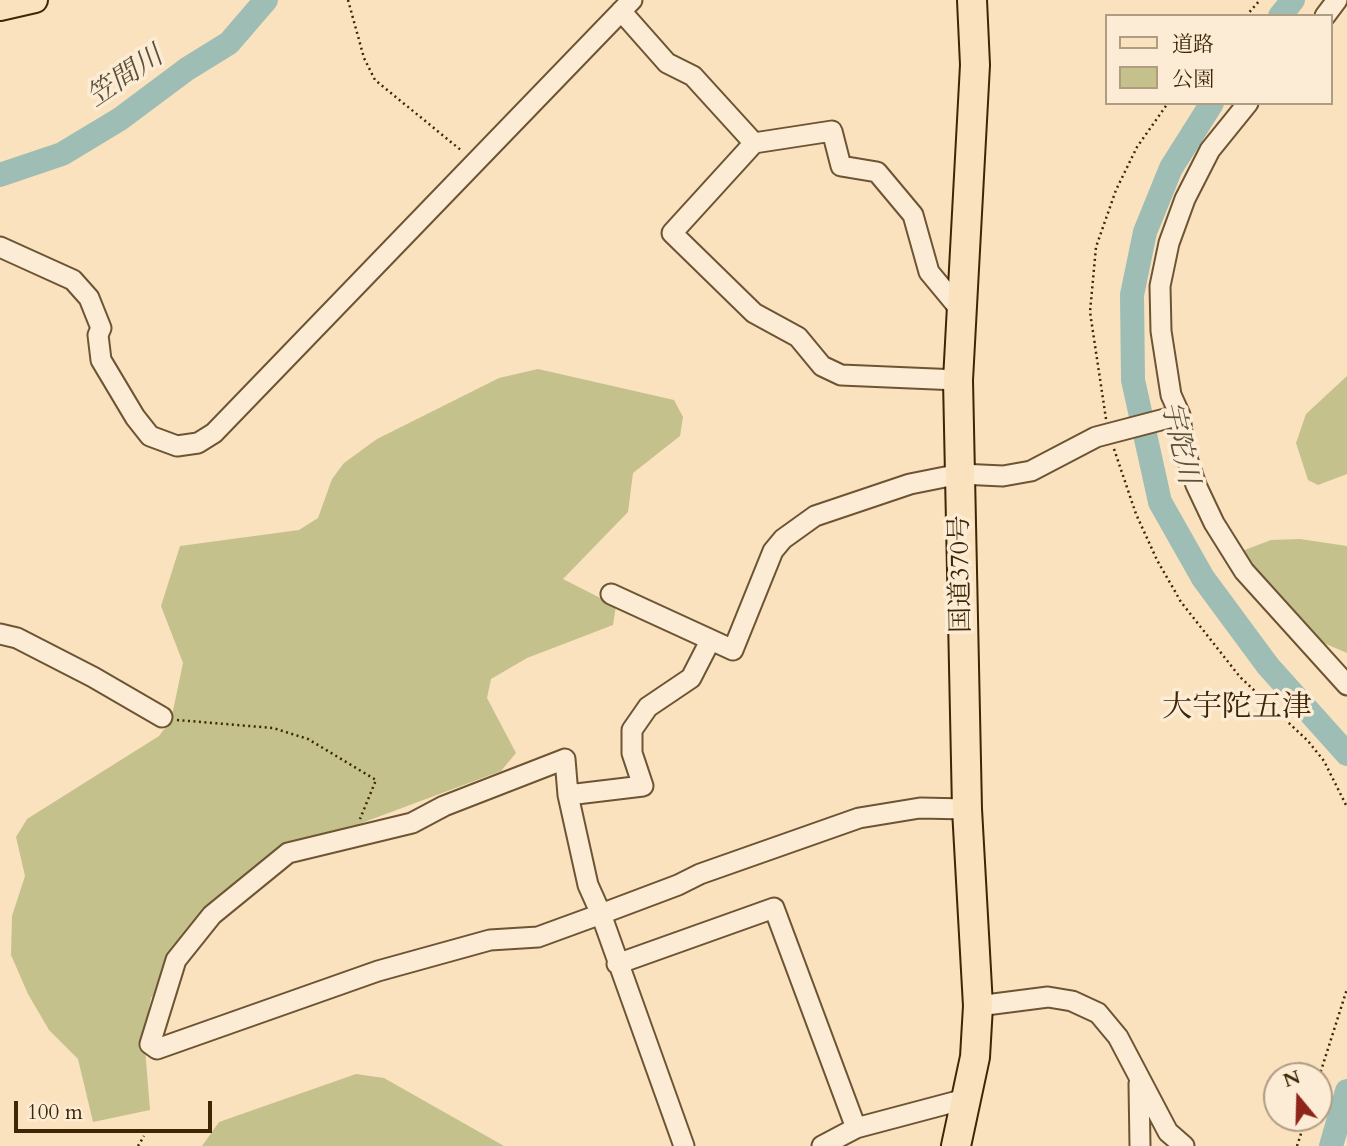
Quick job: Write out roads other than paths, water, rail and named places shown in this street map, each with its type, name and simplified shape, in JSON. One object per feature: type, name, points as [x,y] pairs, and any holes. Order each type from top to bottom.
[{"type":"highway","name":"国道370号","points":[[956,1146],[969,1098],[978,1006],[967,809],[958,380],[975,65],[972,0]]},
{"type":"main road","points":[[0,8],[22,6],[36,0]]},
{"type":"street","points":[[0,247],[73,280],[89,298],[101,328],[98,335],[101,360],[135,417],[150,436],[177,446],[198,443],[214,433],[626,6],[667,63],[693,76],[754,143]]},
{"type":"street","points":[[1246,105],[1210,150],[1185,199],[1168,243],[1160,286],[1161,331],[1171,395],[1196,485],[1244,571],[1347,685]]},
{"type":"street","points":[[958,380],[841,375],[822,366],[798,337],[754,313],[671,233],[754,143],[832,131],[841,166],[877,172],[914,215],[929,272],[963,313]]},
{"type":"street","points":[[611,594],[733,650],[773,551],[783,538],[816,516],[910,484],[960,474],[1003,476],[1031,471],[1111,433],[1178,415]]},
{"type":"street","points":[[0,634],[18,638],[162,717]]},
{"type":"street","points":[[568,794],[643,786],[632,752],[632,730],[648,707],[691,678],[710,641]]},
{"type":"street","points":[[684,1146],[601,914],[588,885],[568,794],[565,760],[444,806],[412,823],[288,853],[212,915],[176,960],[150,1044],[158,1049],[378,971],[490,940],[538,937],[601,914],[700,874],[859,818],[920,808],[967,809]]},
{"type":"street","points":[[617,964],[774,908],[856,1128]]},
{"type":"street","points":[[978,1006],[1048,997],[1072,1001],[1098,1013],[1118,1037],[1168,1132],[1184,1146]]},
{"type":"street","points":[[1139,1079],[1140,1146]]},
{"type":"street","points":[[822,1146],[856,1128],[969,1098]]},
{"type":"waterway","name":"笠間川","points":[[0,175],[62,154],[120,119],[187,69],[229,43],[266,0]]},
{"type":"waterway","name":"宇陀川","points":[[1282,14],[1293,0]]},
{"type":"waterway","name":"宇陀川","points":[[1211,105],[1171,168],[1145,232],[1132,295],[1133,380],[1160,502],[1203,578],[1268,666],[1347,754]]},
{"type":"waterway","name":"宇陀川","points":[[1331,1146],[1347,1091]]},
{"type":"district","name":"大宇陀五津","points":[[1237,709]]}]
